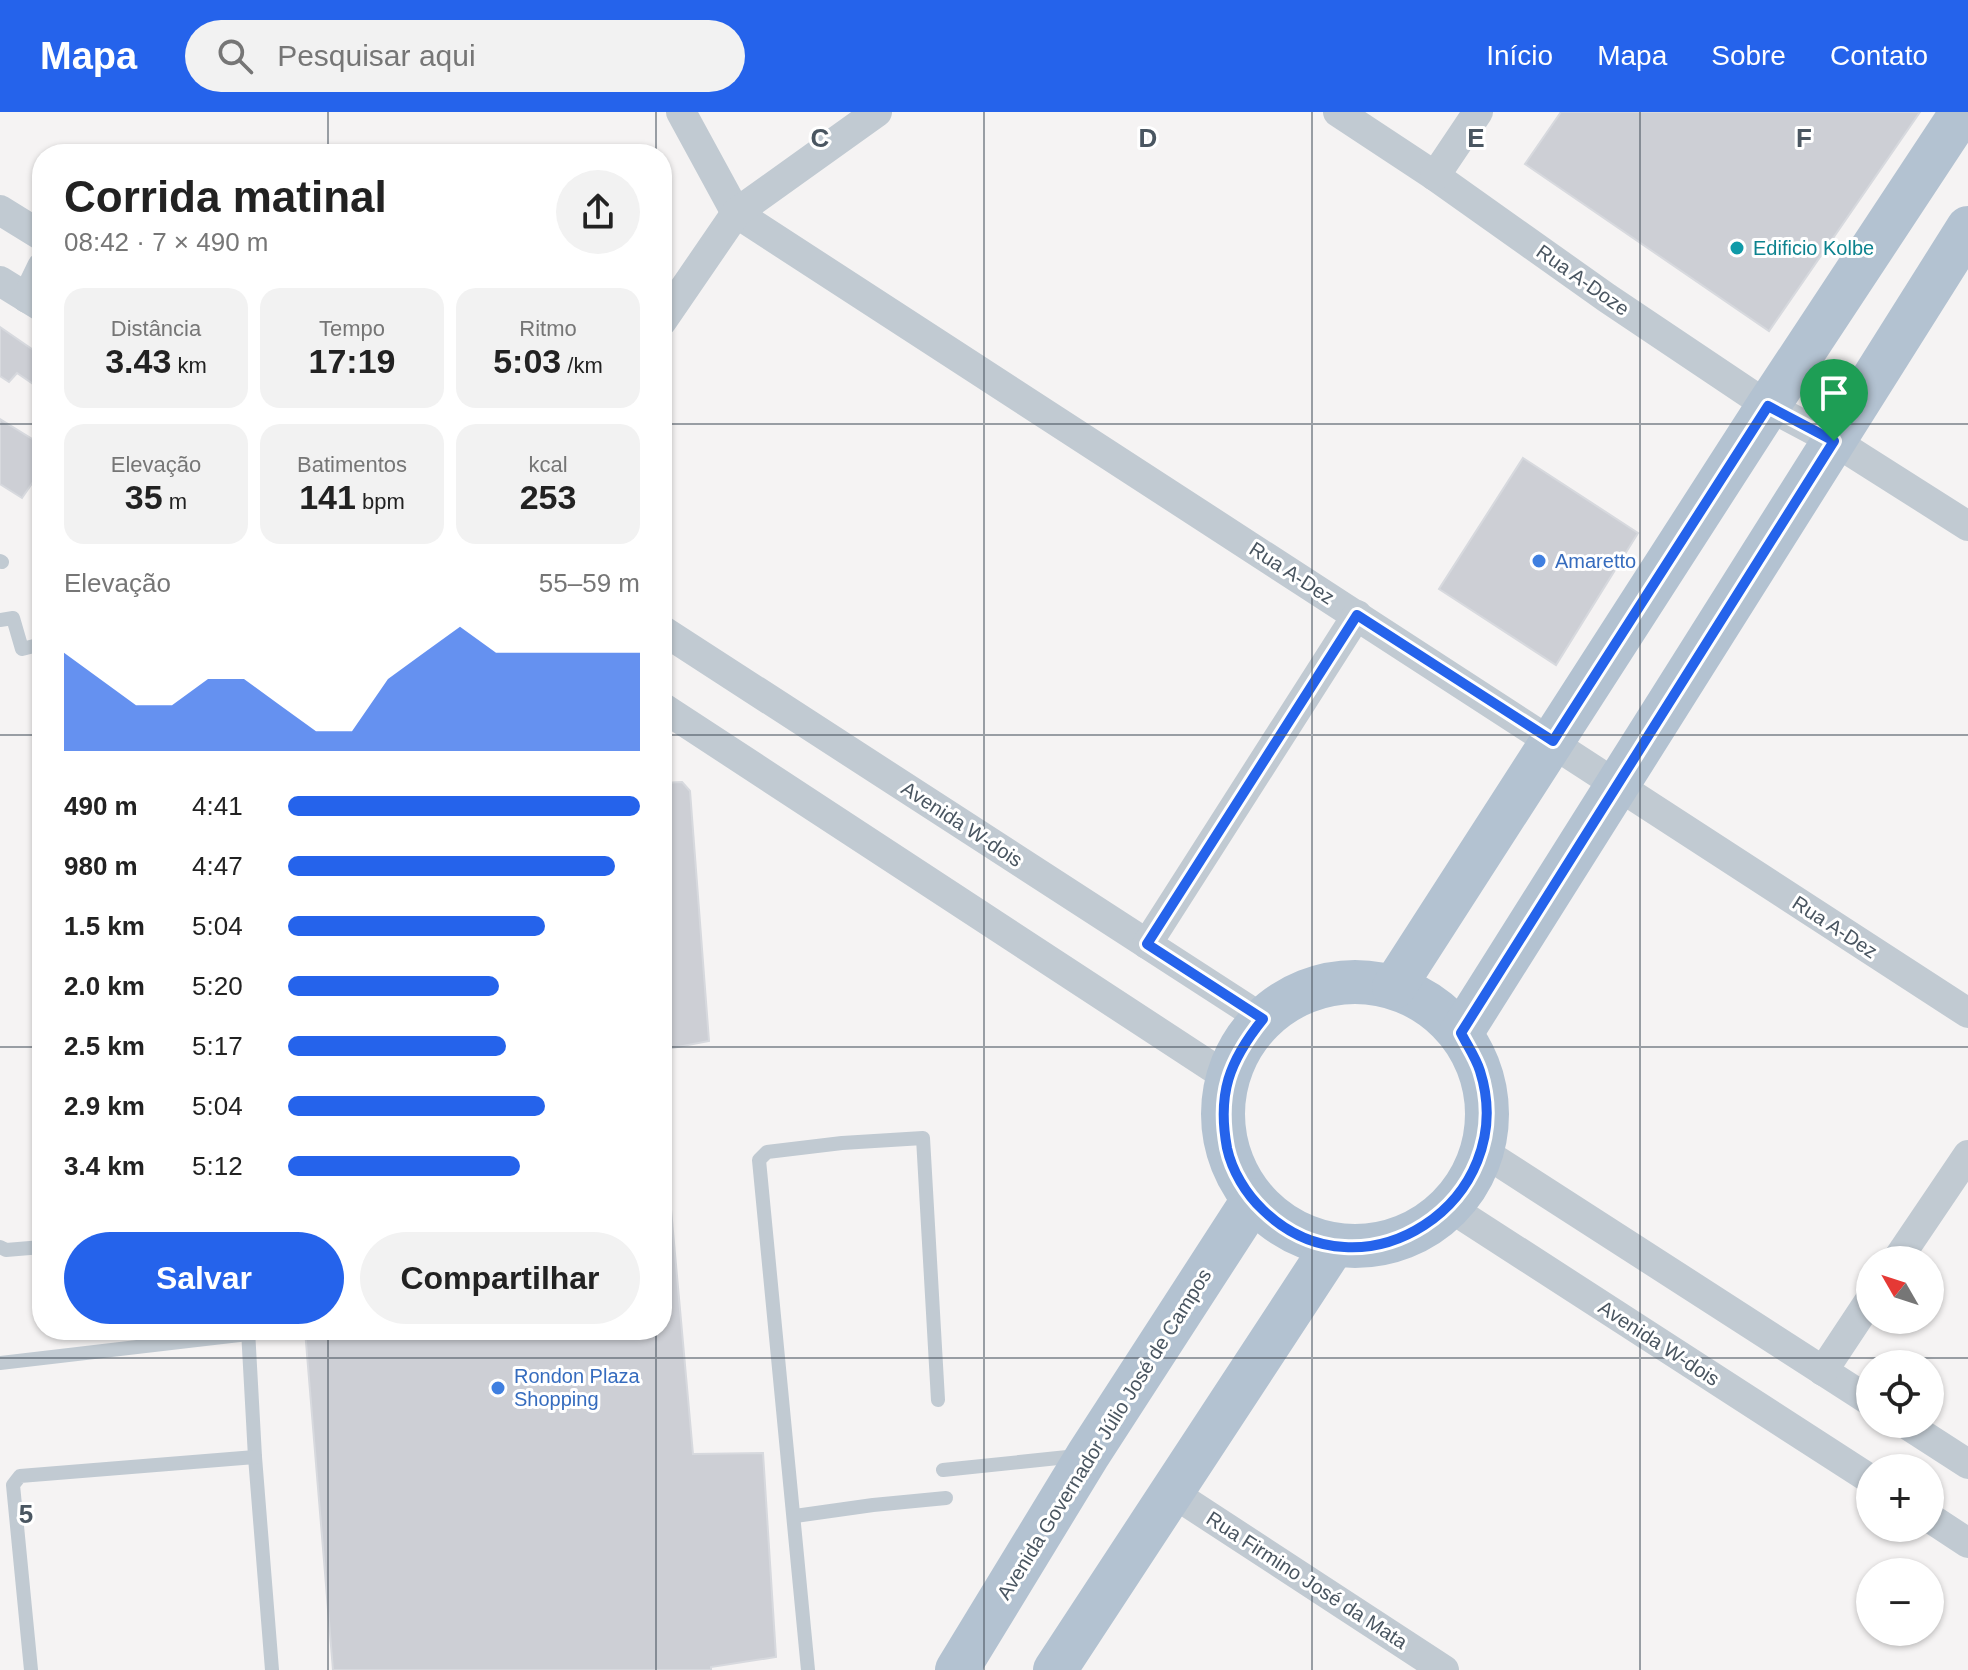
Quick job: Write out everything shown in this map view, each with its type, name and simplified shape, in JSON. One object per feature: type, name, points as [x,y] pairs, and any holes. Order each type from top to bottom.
[{"type":"main road","points":[[1394,987],[1768,406],[1962,112]]},
{"type":"main road","points":[[1461,1033],[1968,228]]},
{"type":"main road","points":[[1359,981],[1394,987],[1431,1005],[1461,1033],[1480,1070],[1488,1110],[1482,1151],[1469,1181],[1449,1207],[1415,1233],[1389,1242],[1376,1246],[1333,1246],[1303,1237],[1275,1222],[1253,1200],[1230,1162],[1222,1120],[1227,1077],[1241,1046],[1263,1019],[1291,998],[1324,985],[1359,981]]},
{"type":"main road","name":"Avenida Governador Júlio José de Campos","points":[[957,1670],[1088,1455],[1253,1200]]},
{"type":"main road","points":[[1055,1670],[1333,1246]]},
{"type":"street","points":[[681,112],[736,213]]},
{"type":"street","points":[[672,306],[736,213],[877,112]]},
{"type":"street","name":"Rua A-Doze","points":[[1338,112],[1768,406],[1834,441],[1968,526]]},
{"type":"street","points":[[1435,176],[1478,112]]},
{"type":"street","points":[[0,210],[32,230]]},
{"type":"street","name":"Rua A-Dez","points":[[736,213],[1968,1013]]},
{"type":"street","points":[[0,281],[32,302]]},
{"type":"street","points":[[1147,944],[1357,615]]},
{"type":"street","name":"Avenida W-dois","points":[[672,636],[1263,1019]]},
{"type":"street","points":[[672,714],[1227,1077]]},
{"type":"street","points":[[1482,1151],[1856,1392]]},
{"type":"street","points":[[1906,1246],[1968,1155]]},
{"type":"street","name":"Avenida W-dois","points":[[1449,1207],[1856,1470]]},
{"type":"street","points":[[1823,1371],[1856,1321]]},
{"type":"street","points":[[1928,1438],[1968,1464]]},
{"type":"street","name":"Rua Firmino José da Mata","points":[[1170,1491],[1444,1670]]},
{"type":"street","points":[[1944,1527],[1968,1543]]},
{"type":"lane","points":[[0,620],[13,618],[22,649],[32,646]]},
{"type":"lane","points":[[808,1670],[759,1160],[762,1155],[842,1143],[923,1138],[938,1400]]},
{"type":"lane","points":[[0,1247],[6,1250],[32,1248]]},
{"type":"lane","points":[[0,1363],[184,1340]]},
{"type":"lane","points":[[248,1340],[272,1670]]},
{"type":"lane","points":[[943,1470],[1088,1455]]},
{"type":"lane","points":[[31,1670],[13,1485],[15,1479],[20,1476],[255,1457]]},
{"type":"lane","points":[[795,1516],[946,1498]]},
{"type":"building","name":"Edificio Kolbe","points":[[1561,112],[1920,112],[1769,331],[1525,164]]},
{"type":"building","points":[[0,327],[32,349],[32,383],[17,373],[9,382],[0,376]]},
{"type":"building","points":[[0,419],[32,439],[32,484],[22,498],[0,484]]},
{"type":"building","name":"Amaretto","points":[[1523,458],[1638,533],[1556,665],[1439,589]]},
{"type":"building","points":[[672,782],[682,782],[690,791],[709,1041],[672,1048]]},
{"type":"building","name":"Rondon Plaza Shopping","points":[[672,1220],[693,1454],[763,1453],[776,1657],[711,1667],[711,1670],[333,1670],[306,1340],[672,1340]]},
{"type":"place","name":"Edificio Kolbe","points":[[1737,248]]},
{"type":"place","name":"Amaretto","points":[[1539,561]]},
{"type":"place","name":"Rondon Plaza Shopping","points":[[498,1388]]},
{"type":"route","points":[[1768,406],[1834,441],[1461,1033],[1480,1070],[1488,1110],[1482,1151],[1469,1181],[1449,1207],[1415,1233],[1376,1246],[1333,1246],[1303,1237],[1275,1222],[1253,1200],[1230,1162],[1222,1120],[1227,1077],[1241,1046],[1263,1019],[1147,944],[1357,615],[1553,741],[1768,406]]}]
